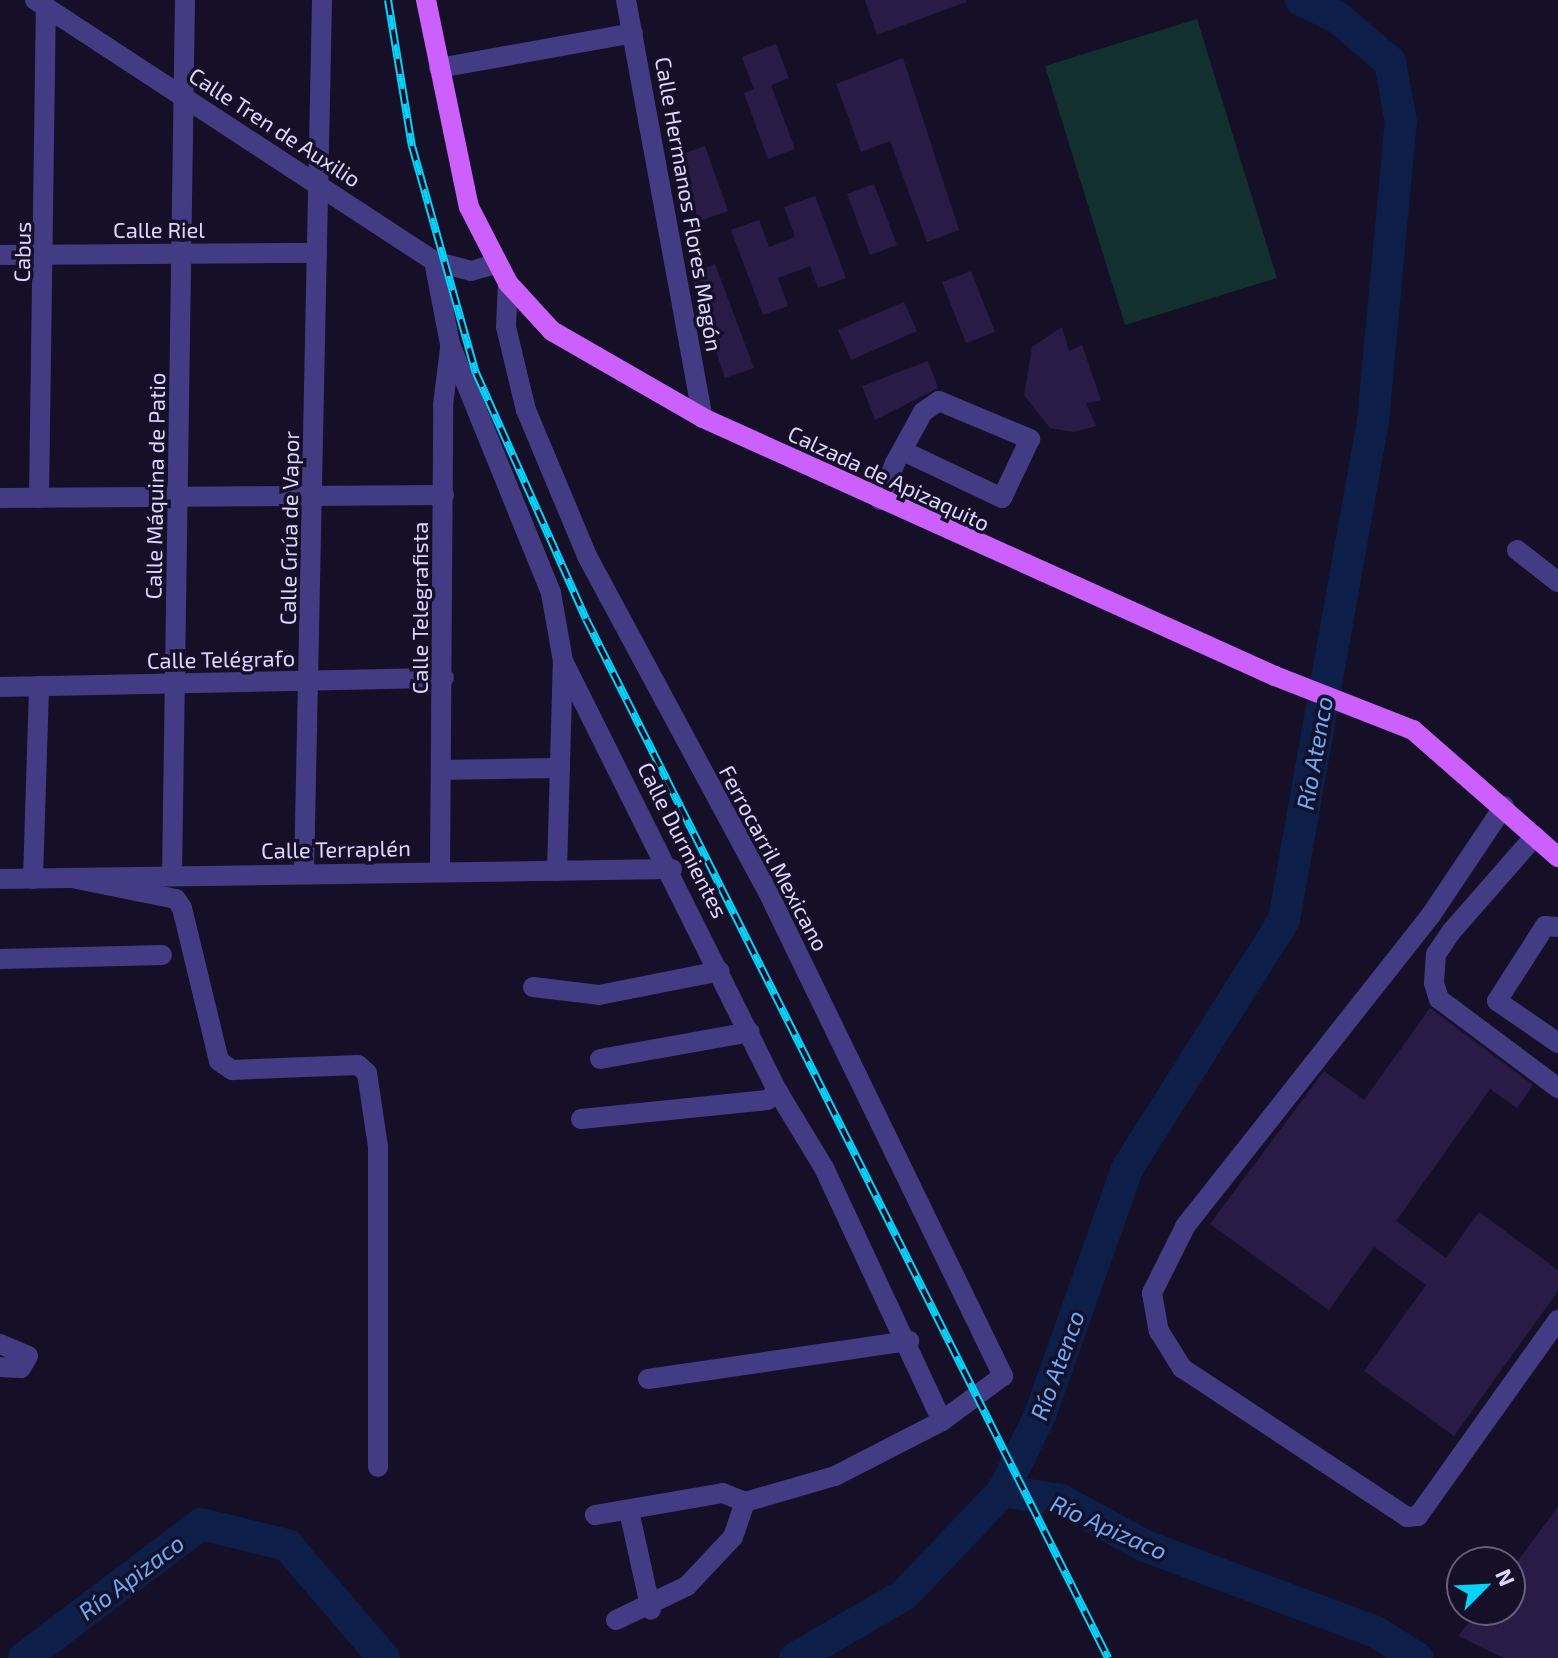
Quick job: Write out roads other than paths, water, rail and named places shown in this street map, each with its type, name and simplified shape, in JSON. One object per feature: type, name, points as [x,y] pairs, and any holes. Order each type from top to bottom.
[{"type":"main road","name":"Calzada de Apizaquito","points":[[426,0],[459,176],[495,264],[508,283],[552,331],[703,418],[880,500],[1275,676],[1381,713],[1447,752],[1556,854]]},
{"type":"street","name":"Calle Máquina de Patio","points":[[172,875],[186,98],[185,0]]},
{"type":"street","name":"Calle Grúa de Vapor","points":[[304,874],[312,681],[312,496],[322,0]]},
{"type":"street","name":"Calle Hermanos Flores Magón","points":[[626,0],[703,418]]},
{"type":"street","name":"Calle Tren de Auxilio","points":[[40,4],[434,261],[471,271],[495,264]]},
{"type":"street","name":"Cabus","points":[[39,498],[47,255],[40,4]]},
{"type":"street","points":[[439,68],[633,33]]},
{"type":"street","name":"Calle Riel","points":[[0,255],[317,253]]},
{"type":"street","name":"Calle Durmientes","points":[[434,261],[450,344],[551,593],[563,661],[672,869],[778,1092],[909,1341],[942,1421]]},
{"type":"street","name":"Ferrocarril Mexicano","points":[[508,283],[506,327],[526,410],[587,556],[765,886],[1000,1365],[999,1382],[942,1421]]},
{"type":"street","name":"Calle Telegrafista","points":[[440,872],[444,495],[450,344]]},
{"type":"street","points":[[880,500],[903,451],[923,412],[939,401],[1030,439],[1002,498],[903,451]]},
{"type":"street","points":[[0,498],[444,495]]},
{"type":"street","points":[[1517,550],[1558,582]]},
{"type":"street","points":[[557,871],[563,661]]},
{"type":"street","name":"Calle Telégrafo","points":[[0,687],[444,678]]},
{"type":"street","points":[[33,879],[39,686]]},
{"type":"street","points":[[442,770],[560,768]]},
{"type":"street","points":[[1504,806],[1431,915],[1185,1227],[1152,1293],[1159,1331],[1182,1368],[1407,1517],[1418,1516],[1558,1320]]},
{"type":"street","points":[[1535,836],[1451,932],[1436,954],[1434,983],[1439,999],[1558,1088]]},
{"type":"street","name":"Calle Terraplén","points":[[0,879],[672,869]]},
{"type":"street","points":[[72,878],[176,899],[219,1061],[232,1070],[358,1065],[367,1073],[378,1147],[378,1467]]},
{"type":"street","points":[[1558,927],[1545,926],[1497,1001],[1558,1043]]},
{"type":"street","points":[[0,959],[162,955]]},
{"type":"street","points":[[533,987],[599,995],[720,971]]},
{"type":"street","points":[[600,1059],[750,1032]]},
{"type":"street","points":[[581,1119],[767,1100],[778,1092]]},
{"type":"street","points":[[648,1379],[909,1341]]},
{"type":"street","points":[[0,1344],[28,1356],[21,1368],[0,1367]]},
{"type":"street","points":[[595,1515],[723,1493],[745,1502],[835,1476],[942,1421]]},
{"type":"street","points":[[616,1620],[651,1610],[722,1553],[745,1502]]},
{"type":"street","points":[[629,1511],[651,1610]]},
{"type":"waterway","name":"Río Atenco","points":[[795,1658],[904,1595],[1003,1491],[1040,1415],[1128,1167],[1284,920],[1373,421],[1401,122],[1390,62],[1337,17],[1301,0]]},
{"type":"waterway","name":"Río Apizaco","points":[[1003,1491],[1061,1500],[1145,1546],[1376,1632],[1417,1658]]},
{"type":"waterway","name":"Río Apizaco","points":[[24,1658],[201,1524],[287,1545],[384,1658]]},
{"type":"railway","points":[[388,0],[412,146],[476,373],[586,619],[1108,1658]]}]
